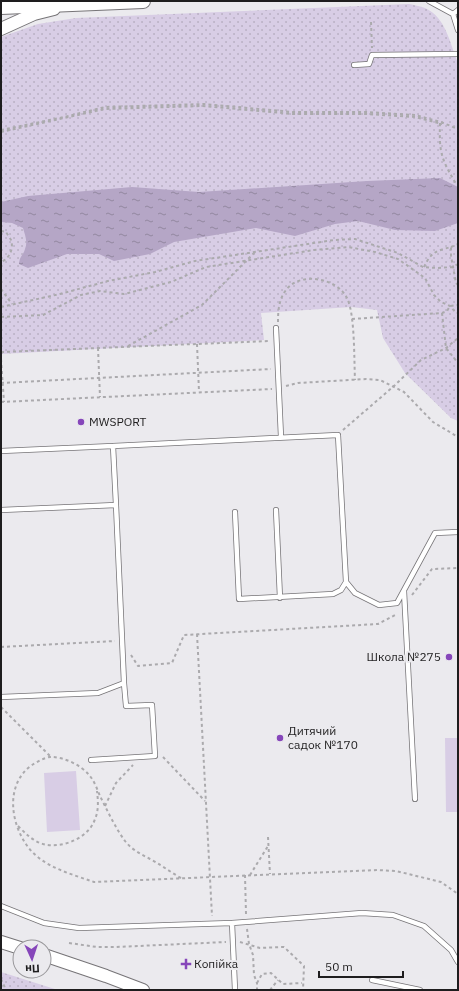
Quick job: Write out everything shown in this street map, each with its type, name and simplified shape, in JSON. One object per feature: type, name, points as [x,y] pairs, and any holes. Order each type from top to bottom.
[{"type":"main road","points":[[1,7],[143,1]]},
{"type":"street","points":[[1,29],[34,14],[75,3]]},
{"type":"street","points":[[1,942],[12,945]]},
{"type":"street","points":[[52,958],[143,990]]},
{"type":"lane","points":[[429,1],[454,14],[458,30]]},
{"type":"lane","points":[[454,14],[458,10]]},
{"type":"lane","points":[[354,65],[370,64],[372,56],[458,54]]},
{"type":"lane","points":[[276,328],[281,437]]},
{"type":"lane","points":[[1,451],[338,435],[346,582],[341,590],[333,594],[239,599],[235,512]]},
{"type":"lane","points":[[91,760],[155,756],[152,705],[126,706],[113,446]]},
{"type":"lane","points":[[1,510],[116,505]]},
{"type":"lane","points":[[276,510],[280,598]]},
{"type":"lane","points":[[346,582],[355,593],[379,605],[397,603],[435,533],[458,532]]},
{"type":"lane","points":[[404,590],[415,799]]},
{"type":"lane","points":[[1,696],[98,693],[124,683]]},
{"type":"lane","points":[[1,906],[44,923],[79,928],[232,923],[362,913],[393,915],[424,926],[451,950],[458,962]]},
{"type":"lane","points":[[232,923],[235,990]]},
{"type":"lane","points":[[372,980],[420,990]]},
{"type":"path","points":[[371,22],[372,56]]},
{"type":"path","points":[[1,131],[105,107],[204,104],[292,112],[366,112],[415,115],[441,122],[458,130]]},
{"type":"path","points":[[1,131],[105,109],[203,106],[293,114],[415,116],[458,130]]},
{"type":"path","points":[[440,123],[439,145],[445,164],[455,182],[458,183]]},
{"type":"path","points":[[1,231],[6,232],[11,241],[12,251],[6,261],[1,262]]},
{"type":"path","points":[[1,307],[60,294],[108,281],[155,272],[195,261],[328,240],[355,239],[398,253],[424,267],[453,267],[458,264]]},
{"type":"path","points":[[424,267],[429,257],[438,250],[458,244]]},
{"type":"path","points":[[1,317],[43,315],[81,295],[100,291],[124,294],[171,282],[206,267],[314,250],[348,247],[375,252],[398,259],[425,278],[434,295],[441,302],[450,306],[456,313],[458,313]]},
{"type":"path","points":[[451,247],[453,267],[456,283],[458,285]]},
{"type":"path","points":[[126,347],[202,305],[256,251]]},
{"type":"path","points":[[276,328],[278,328],[280,299],[287,288],[300,280],[318,279],[333,283],[346,295],[351,307],[355,380]]},
{"type":"path","points":[[1,289],[13,305]]},
{"type":"path","points":[[352,319],[442,313],[447,311],[450,306],[457,304],[458,301]]},
{"type":"path","points":[[442,313],[446,348],[458,363]]},
{"type":"path","points":[[338,435],[421,360],[446,348],[458,338]]},
{"type":"path","points":[[1,352],[276,340]]},
{"type":"path","points":[[197,344],[199,392]]},
{"type":"path","points":[[98,348],[100,397]]},
{"type":"path","points":[[1,359],[4,402]]},
{"type":"path","points":[[2,383],[278,368]]},
{"type":"path","points":[[1,402],[279,388],[298,383],[366,378],[380,380],[404,392],[433,422],[458,436]]},
{"type":"path","points":[[1,647],[122,640],[138,666],[172,663],[184,635],[378,624],[398,614],[432,569],[458,568]]},
{"type":"path","points":[[197,634],[213,923]]},
{"type":"path","points":[[1,708],[51,757]]},
{"type":"path","points":[[155,749],[206,802]]},
{"type":"path","points":[[181,878],[137,852],[126,841],[105,806],[90,776],[81,768],[67,760],[51,757],[36,762],[23,771],[16,785],[14,811],[16,824],[28,847],[44,862],[67,873],[94,882],[377,870],[396,871],[441,882],[458,894]]},
{"type":"path","points":[[105,806],[116,784],[141,757]]},
{"type":"path","points":[[16,824],[30,838],[44,844],[58,845],[68,842],[86,833],[95,820],[98,804],[96,788]]},
{"type":"path","points":[[268,837],[270,874]]},
{"type":"path","points":[[250,875],[269,844]]},
{"type":"path","points":[[245,875],[246,921],[249,944],[254,956],[254,975],[257,983],[257,990]]},
{"type":"path","points":[[69,943],[97,947],[116,947],[232,942]]},
{"type":"path","points":[[249,944],[260,948],[284,947],[304,966],[303,990]]},
{"type":"path","points":[[257,983],[262,974],[271,973],[283,984],[303,983]]},
{"type":"path","points":[[1,979],[6,990]]},
{"type":"path","points":[[270,990],[278,980]]},
{"type":"shaded area","points":[[409,4],[425,8],[432,12],[443,24],[458,63],[458,421],[451,418],[405,373],[383,338],[377,310],[351,307],[261,313],[264,340],[1,354],[1,37],[38,24],[76,18]]},
{"type":"shaded area","points":[[445,738],[458,738],[458,812],[446,812]]},
{"type":"shaded area","points":[[76,771],[80,830],[47,832],[44,773]]},
{"type":"shaded area","points":[[1,972],[12,975],[12,979],[23,979],[58,990],[1,990]]},
{"type":"water","points":[[440,178],[458,187],[458,223],[435,231],[395,230],[358,221],[335,224],[295,236],[256,228],[174,242],[150,254],[114,261],[99,254],[67,254],[28,268],[19,264],[26,246],[26,238],[23,228],[12,223],[1,222],[1,202],[28,196],[132,187],[199,192],[367,181]]},
{"type":"place","name":"MWSPORT","points":[[81,422]]},
{"type":"place","name":"Школа №275","points":[[449,657]]},
{"type":"place","name":"Дитячий садок №170","points":[[280,738]]},
{"type":"place","name":"Копійка","points":[[186,964]]}]
